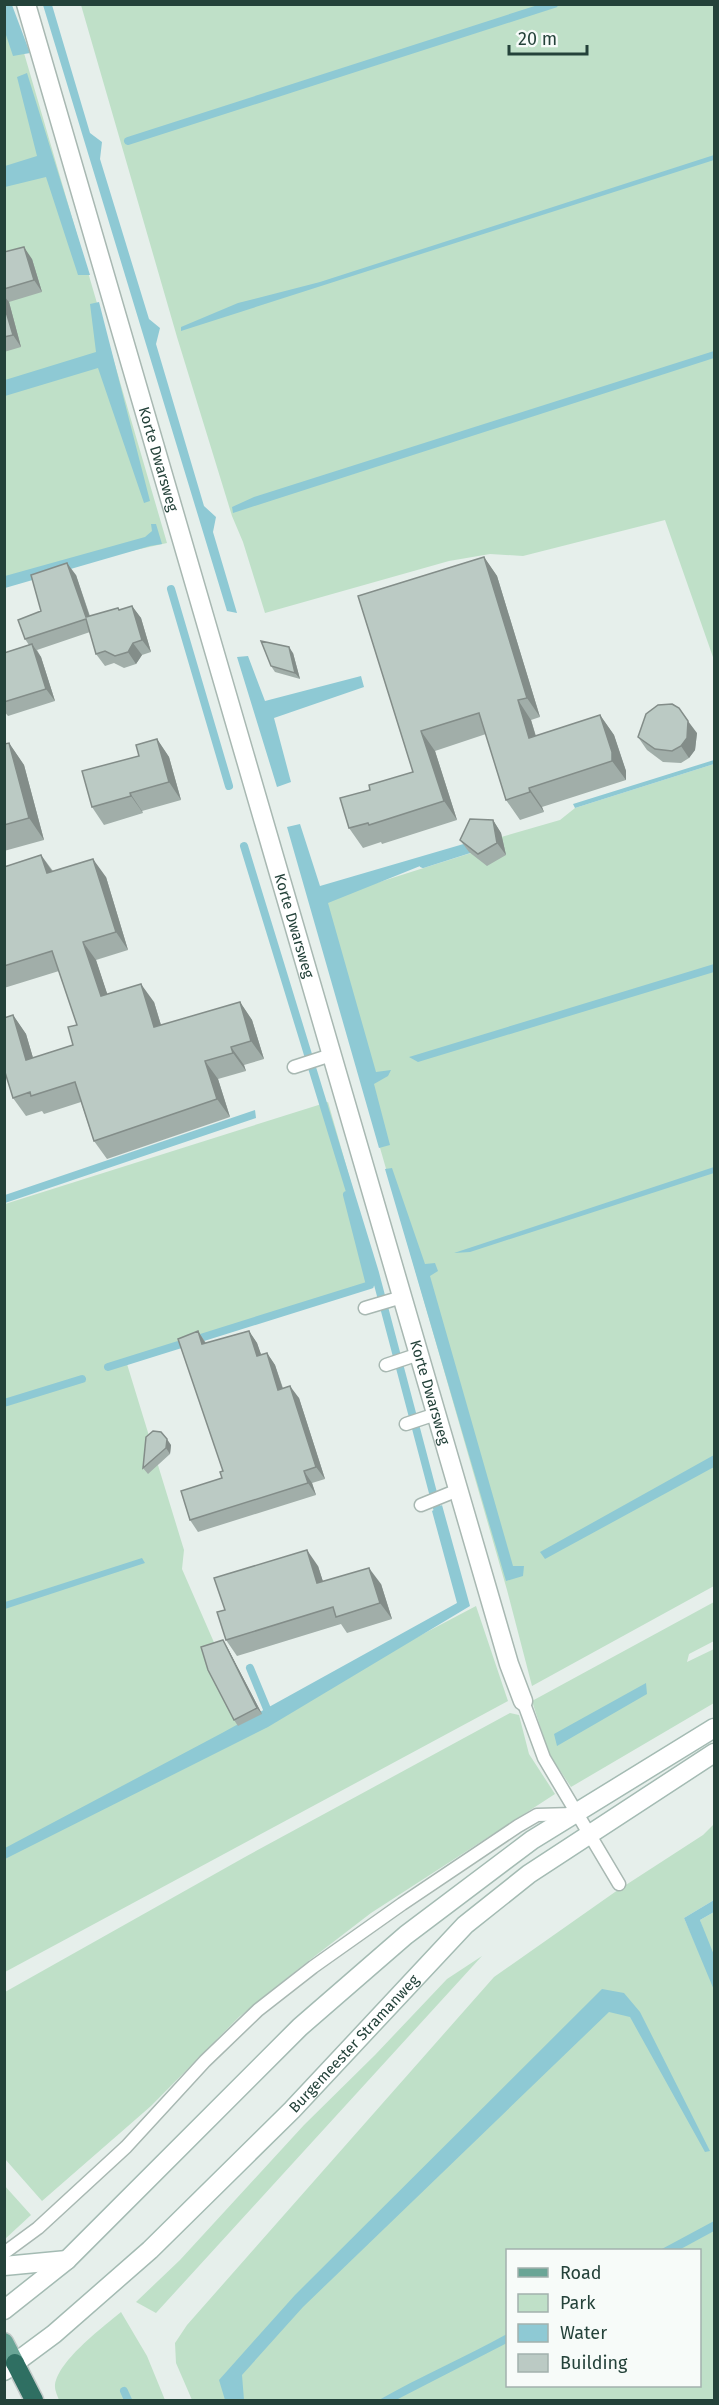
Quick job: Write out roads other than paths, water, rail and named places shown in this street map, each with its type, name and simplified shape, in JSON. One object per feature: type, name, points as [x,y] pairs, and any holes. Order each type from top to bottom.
[{"type":"highway","points":[[8,2365],[34,2400]]},
{"type":"main road","name":"Korte Dwarsweg","points":[[26,4],[325,1057],[452,1493],[523,1701]]},
{"type":"main road","points":[[4,2310],[67,2260],[300,2027],[406,1935],[532,1840],[714,1728]]},
{"type":"main road","name":"Burgemeester Stramanweg","points":[[8,2365],[54,2334],[150,2250],[292,2110],[465,1925],[529,1874],[714,1753]]},
{"type":"main road","points":[[4,2266],[67,2260]]},
{"type":"main road","points":[[4,2342],[8,2365]]},
{"type":"lane","points":[[294,1067],[325,1057]]},
{"type":"lane","points":[[364,1308],[395,1298]]},
{"type":"lane","points":[[386,1365],[412,1356]]},
{"type":"lane","points":[[406,1424],[431,1416]]},
{"type":"lane","points":[[421,1505],[452,1493]]},
{"type":"lane","name":"Korte Dwarsweg","points":[[523,1701],[544,1758],[575,1814],[591,1833],[619,1884]]},
{"type":"lane","points":[[4,2253],[38,2228],[126,2147],[205,2061],[258,2010],[313,1967],[518,1826],[537,1815],[575,1814]]},
{"type":"water","points":[[4,5],[12,5],[30,53],[13,56],[5,32]]},
{"type":"water","points":[[43,5],[52,5],[90,133],[102,142],[100,159],[149,319],[160,328],[156,344],[204,506],[216,517],[213,532],[237,613],[227,611]]},
{"type":"water","points":[[27,73],[90,275],[78,275],[46,177],[5,187],[5,166],[37,156],[17,77]]},
{"type":"water","points":[[714,155],[714,160],[181,331],[181,327],[238,303],[320,282]]},
{"type":"water","points":[[99,302],[150,501],[144,503],[98,368],[5,396],[5,380],[96,352],[90,304]]},
{"type":"water","points":[[714,351],[714,358],[233,513],[232,507],[254,497]]},
{"type":"water","points":[[151,524],[156,524],[162,544],[5,588],[5,576],[145,537],[152,531]]},
{"type":"water","points":[[248,656],[265,701],[361,676],[364,687],[274,718],[291,782],[277,787],[237,657]]},
{"type":"water","points":[[714,760],[714,764],[575,808],[573,804]]},
{"type":"water","points":[[300,824],[320,886],[467,843],[470,846],[328,903],[376,1072],[391,1070],[388,1076],[374,1084],[390,1145],[379,1148],[287,827]]},
{"type":"water","points":[[714,964],[714,972],[418,1062],[409,1057]]},
{"type":"water","points":[[255,1110],[256,1118],[5,1203],[5,1195]]},
{"type":"water","points":[[714,1167],[714,1173],[470,1252],[454,1253]]},
{"type":"water","points":[[392,1168],[425,1264],[435,1263],[438,1271],[430,1276],[513,1566],[524,1566],[523,1576],[506,1581],[385,1169]]},
{"type":"water","points":[[714,1455],[714,1467],[545,1559],[540,1552]]},
{"type":"water","points":[[442,1505],[470,1606],[268,1727],[5,1859],[5,1848],[222,1733],[457,1603],[432,1511]]},
{"type":"water","points":[[142,1558],[145,1563],[5,1609],[5,1602]]},
{"type":"water","points":[[646,1683],[647,1694],[557,1746],[554,1734]]},
{"type":"water","points":[[714,1900],[714,1912],[700,1920],[714,1955],[714,1990],[684,1918]]},
{"type":"water","points":[[602,1989],[624,1993],[640,2012],[710,2151],[705,2152],[630,2017],[609,2012],[303,2307],[242,2375],[244,2400],[225,2400],[219,2380],[295,2295]]},
{"type":"water","points":[[714,2221],[714,2231],[681,2249],[662,2249]]},
{"type":"water","points":[[506,2335],[506,2344],[396,2400],[379,2400]]},
{"type":"waterway","points":[[128,141],[554,4]]},
{"type":"waterway","points":[[171,589],[229,786]]},
{"type":"waterway","points":[[244,846],[375,1273],[437,1508]]},
{"type":"waterway","points":[[423,864],[473,848]]},
{"type":"waterway","points":[[108,1367],[370,1285],[347,1195]]},
{"type":"waterway","points":[[4,1403],[82,1379]]},
{"type":"waterway","points":[[250,1668],[267,1709]]},
{"type":"waterway","points":[[124,2391],[128,2400]]}]
